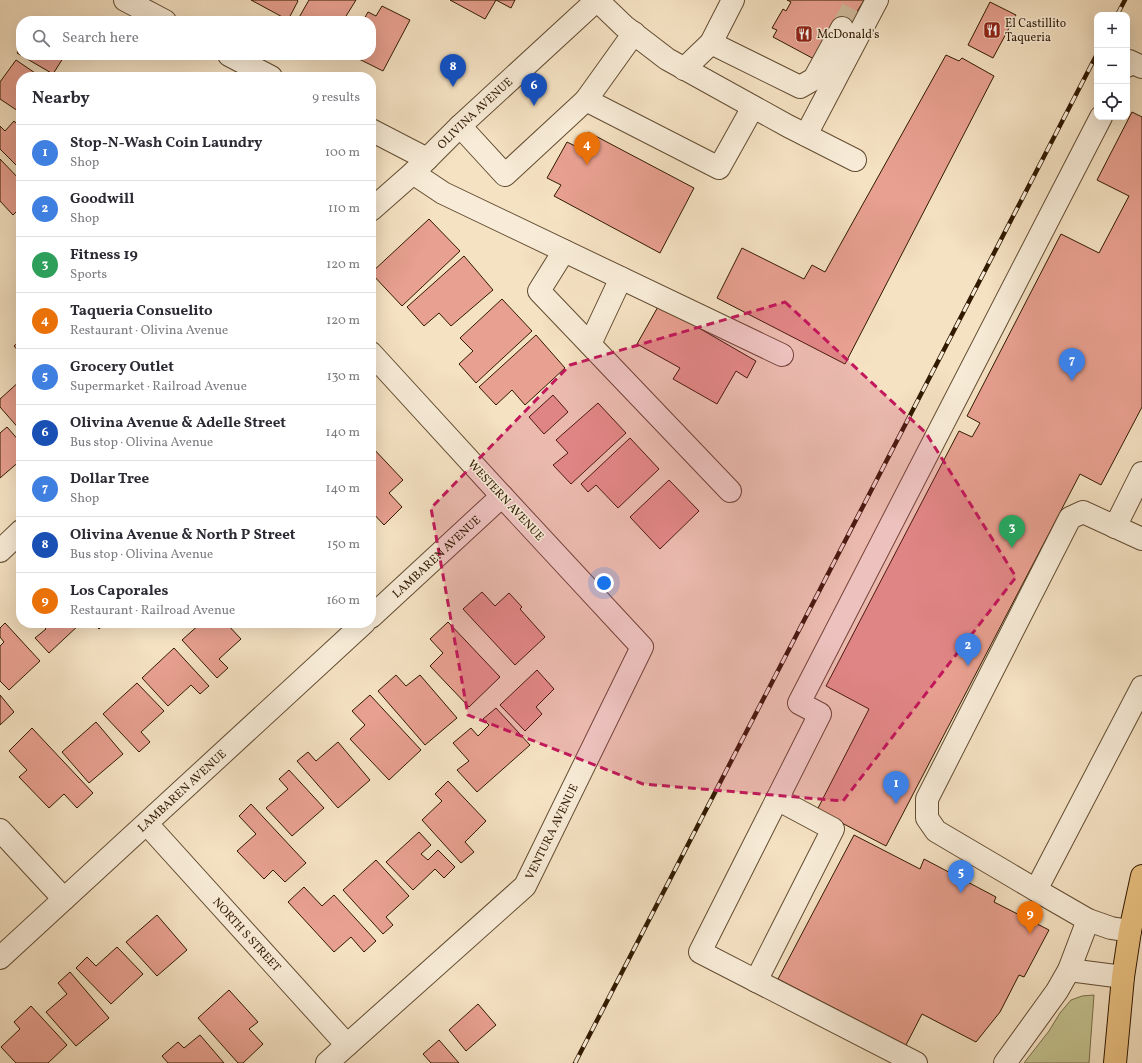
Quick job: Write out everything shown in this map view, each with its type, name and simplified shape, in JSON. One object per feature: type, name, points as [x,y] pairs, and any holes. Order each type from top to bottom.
[{"type":"main road","points":[[1115,1063],[1123,977],[1130,931],[1142,876]]},
{"type":"street","points":[[125,0],[155,16]]},
{"type":"street","points":[[597,0],[634,34],[667,59],[753,107],[855,160]]},
{"type":"street","name":"OLIVINA AVENUE","points":[[376,206],[597,0]]},
{"type":"street","points":[[684,69],[706,48],[733,0]]},
{"type":"street","points":[[806,135],[877,0]]},
{"type":"street","points":[[706,48],[759,82],[800,88],[814,79],[842,28]]},
{"type":"street","points":[[460,126],[505,175],[586,100],[634,34]]},
{"type":"street","points":[[239,60],[261,72]]},
{"type":"street","points":[[1130,61],[1142,67]]},
{"type":"street","points":[[586,100],[719,168],[753,107]]},
{"type":"street","points":[[916,1063],[700,952],[820,714],[799,703],[1099,120]]},
{"type":"street","points":[[376,134],[420,166],[443,193],[782,355]]},
{"type":"street","points":[[564,251],[539,291],[730,491]]},
{"type":"street","points":[[590,344],[621,278]]},
{"type":"street","name":"WESTERN AVENUE","points":[[376,358],[642,647]]},
{"type":"street","points":[[1115,527],[1142,473]]},
{"type":"street","name":"LAMBAREN AVENUE","points":[[376,612],[502,496]]},
{"type":"street","points":[[1130,931],[1111,928],[1088,920],[936,831],[927,818],[927,799],[1070,518],[1083,512],[1142,539]]},
{"type":"street","points":[[0,551],[16,537]]},
{"type":"street","name":"LAMBAREN AVENUE","points":[[0,958],[359,628]]},
{"type":"street","name":"VENTURA AVENUE","points":[[327,1063],[525,886],[642,647]]},
{"type":"street","points":[[1036,890],[1142,686]]},
{"type":"street","points":[[756,980],[833,829],[777,799]]},
{"type":"street","name":"NORTH S STREET","points":[[147,824],[347,1045]]},
{"type":"street","points":[[0,830],[64,899]]},
{"type":"street","points":[[1006,1063],[1057,991],[1068,970],[1088,920]]},
{"type":"street","points":[[1068,970],[1123,977]]},
{"type":"highlighted area","points":[[785,302],[926,433],[1016,577],[843,801],[643,784],[468,715],[431,508],[570,365]]},
{"type":"green space","points":[[1094,995],[1089,1063],[1024,1063],[1071,1000],[1082,996]]},
{"type":"building","points":[[251,0],[298,1],[290,16],[281,16]]},
{"type":"building","points":[[309,0],[356,0],[346,16],[300,16]]},
{"type":"building","points":[[450,0],[496,0],[485,19]]},
{"type":"building","points":[[496,0],[515,0],[511,8]]},
{"type":"building","name":"McDonald's","points":[[787,0],[864,0],[846,30],[814,59],[773,37],[777,30],[772,28],[783,9],[786,11],[791,2]]},
{"type":"building","name":"El Castillito Taqueria","points":[[990,2],[1016,15],[993,58],[968,45]]},
{"type":"building","points":[[382,6],[410,20],[383,71],[361,60],[376,60],[376,16]]},
{"type":"building","points":[[368,12],[376,16],[366,16]]},
{"type":"building","points":[[946,55],[959,61],[962,58],[994,76],[845,364],[717,298],[742,248],[804,279],[812,265],[825,272]]},
{"type":"building","points":[[16,60],[34,72],[16,72],[16,110],[0,99],[0,82]]},
{"type":"building","points":[[29,60],[62,60],[54,72],[50,72]]},
{"type":"building","points":[[1132,112],[1142,117],[1142,407],[1101,485],[1080,474],[886,846],[817,810],[869,709],[826,686],[959,431],[972,437],[980,423],[967,416],[1061,234],[1099,253],[1129,196],[1097,180],[1128,120],[1130,120]]},
{"type":"building","points":[[14,121],[16,123],[16,165],[0,149],[0,126],[5,131]]},
{"type":"building","points":[[588,132],[694,188],[660,253],[554,196],[561,185],[547,178],[567,142],[579,148]]},
{"type":"building","points":[[0,159],[16,176],[16,212],[13,215],[0,201]]},
{"type":"building","points":[[429,219],[460,251],[402,306],[376,278],[376,268]]},
{"type":"building","points":[[464,256],[493,290],[451,326],[439,313],[424,326],[407,307]]},
{"type":"building","points":[[502,299],[532,331],[476,383],[459,364],[473,351],[460,338]]},
{"type":"building","points":[[659,305],[756,361],[747,378],[736,371],[717,404],[673,379],[680,368],[637,344]]},
{"type":"building","points":[[536,335],[565,368],[525,405],[512,390],[496,405],[479,387]]},
{"type":"building","points":[[16,385],[16,425],[0,407],[0,399]]},
{"type":"building","points":[[553,395],[568,412],[544,434],[529,417]]},
{"type":"building","points":[[598,403],[626,433],[571,484],[553,465],[568,453],[556,440]]},
{"type":"building","points":[[7,427],[16,437],[16,464],[0,478],[0,433]]},
{"type":"building","points":[[630,438],[659,469],[618,508],[596,485],[588,492],[581,484]]},
{"type":"building","points":[[376,451],[403,480],[389,493],[402,507],[384,525],[376,516]]},
{"type":"building","points":[[669,480],[699,511],[660,549],[630,517]]},
{"type":"building","points":[[482,592],[495,606],[509,593],[522,607],[520,609],[545,637],[515,665],[463,609]]},
{"type":"building","points":[[448,622],[500,677],[469,707],[430,666],[443,653],[430,639]]},
{"type":"building","points":[[5,623],[40,661],[9,690],[0,681],[0,646],[4,642],[0,637],[0,628]]},
{"type":"building","points":[[45,628],[76,628],[49,653],[35,638],[46,629]]},
{"type":"building","points":[[195,628],[231,628],[241,639],[219,659],[228,668],[217,678],[182,640]]},
{"type":"building","points":[[174,648],[209,686],[200,694],[191,685],[168,706],[142,678]]},
{"type":"building","points":[[537,670],[554,689],[536,707],[542,714],[525,731],[500,705]]},
{"type":"building","points":[[396,675],[406,686],[420,675],[457,718],[425,745],[378,691]]},
{"type":"building","points":[[137,683],[164,711],[141,732],[150,742],[139,752],[103,714]]},
{"type":"building","points":[[0,695],[14,712],[0,725]]},
{"type":"building","points":[[370,695],[421,750],[389,780],[350,739],[365,725],[352,711]]},
{"type":"building","points":[[496,708],[530,745],[477,792],[457,770],[469,761],[453,743],[471,728],[478,736],[489,725],[483,719]]},
{"type":"building","points":[[96,722],[123,754],[89,783],[62,752]]},
{"type":"building","points":[[32,728],[93,793],[77,808],[64,794],[49,808],[19,777],[27,770],[9,751]]},
{"type":"building","points":[[338,742],[370,780],[338,808],[297,761],[308,752],[316,761]]},
{"type":"building","points":[[289,770],[324,808],[292,836],[266,808],[288,789],[279,779]]},
{"type":"building","points":[[448,781],[486,821],[465,842],[474,852],[461,863],[422,820],[442,801],[435,794]]},
{"type":"building","points":[[251,804],[306,863],[285,882],[273,870],[264,879],[237,851],[256,834],[239,816]]},
{"type":"building","points":[[419,832],[431,845],[421,854],[428,860],[438,850],[455,867],[444,878],[435,869],[413,890],[386,862]]},
{"type":"building","points":[[854,835],[920,869],[924,859],[996,897],[994,902],[1049,930],[1024,977],[1019,975],[1000,1012],[976,1042],[922,1014],[906,1045],[778,979]]},
{"type":"building","points":[[376,860],[409,896],[386,917],[393,925],[383,934],[343,890]]},
{"type":"building","points":[[304,887],[322,906],[334,895],[376,941],[364,952],[351,937],[334,952],[288,902]]},
{"type":"building","points":[[157,915],[187,950],[157,976],[126,942]]},
{"type":"building","points":[[117,947],[143,974],[111,1004],[76,968],[87,957],[96,966]]},
{"type":"building","points":[[70,972],[109,1018],[76,1046],[46,1012],[67,994],[58,983]]},
{"type":"building","points":[[229,990],[258,1022],[249,1029],[263,1044],[243,1063],[238,1063],[198,1018]]},
{"type":"building","points":[[478,1004],[496,1025],[466,1051],[449,1030]]},
{"type":"building","points":[[31,1006],[67,1045],[48,1063],[16,1063],[1,1047],[20,1029],[14,1022]]},
{"type":"building","points":[[200,1035],[224,1063],[168,1063],[162,1056],[178,1042],[184,1048]]},
{"type":"building","points":[[439,1040],[459,1063],[431,1063],[423,1054]]},
{"type":"tunnel","points":[[842,28],[857,0]]},
{"type":"railway","points":[[1119,12],[1125,0]]},
{"type":"railway","points":[[575,1063],[1094,60]]},
{"type":"place","name":"El Castillito Taqueria","points":[[992,30]]},
{"type":"place","name":"McDonald's","points":[[804,34]]},
{"type":"place","name":"Olivina Avenue & North P Street","points":[[453,87]]},
{"type":"place","name":"Olivina Avenue & Adelle Street","points":[[534,106]]},
{"type":"place","name":"Taqueria Consuelito","points":[[587,165]]},
{"type":"place","name":"Dollar Tree","points":[[1072,381]]},
{"type":"place","name":"Fitness 19","points":[[1012,548]]},
{"type":"place","name":"Goodwill","points":[[968,666]]},
{"type":"place","name":"Stop-N-Wash Coin Laundry","points":[[896,804]]},
{"type":"place","name":"Grocery Outlet","points":[[961,893]]},
{"type":"place","name":"Los Caporales","points":[[1030,934]]}]
